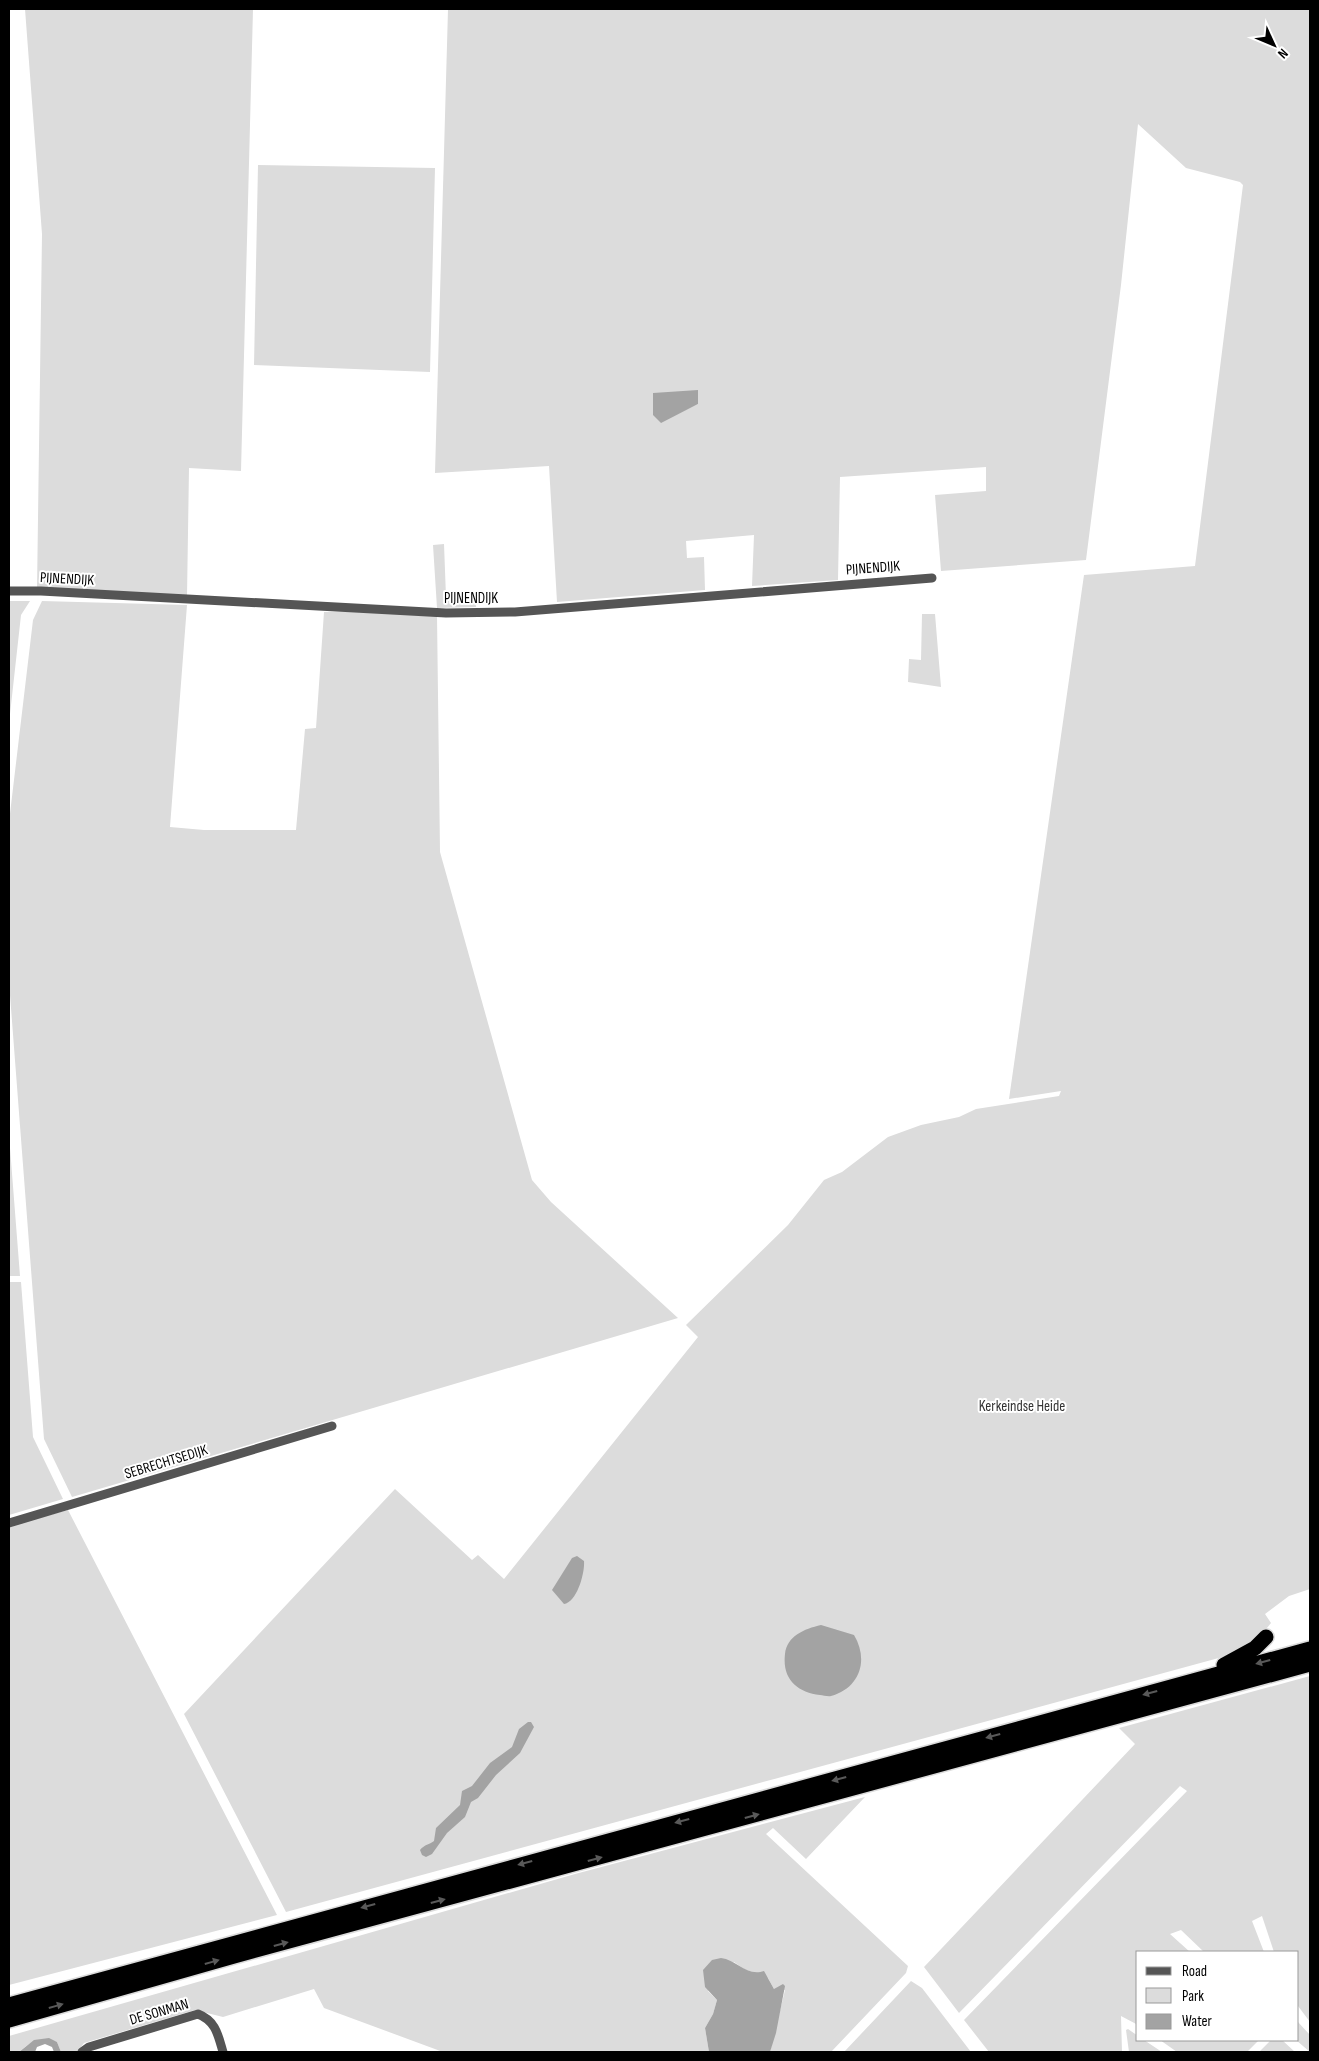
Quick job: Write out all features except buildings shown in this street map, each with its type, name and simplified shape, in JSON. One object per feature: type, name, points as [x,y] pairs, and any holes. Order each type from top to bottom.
[{"type":"highway","points":[[1197,1680],[1204,1672],[1241,1657],[1266,1637]]},
{"type":"highway","points":[[9,2005],[1310,1649]]},
{"type":"highway","points":[[9,2020],[234,1956],[1310,1664]]},
{"type":"street","name":"PIJNENDIJK","points":[[9,591],[41,591],[429,612],[515,612],[932,578]]},
{"type":"street","name":"SEBRECHTSEDIJK","points":[[9,1523],[332,1426]]},
{"type":"street","name":"DE SONMAN","points":[[82,2052],[89,2047],[198,2014],[208,2018],[216,2026],[224,2052]]},
{"type":"green space","points":[[25,9],[253,9],[241,471],[189,468],[187,596],[37,590],[42,234]]},
{"type":"green space","name":"Kerkeindse Heide","points":[[448,9],[1310,9],[1310,1589],[1289,1596],[1265,1614],[1271,1623],[1258,1639],[1226,1656],[286,1912],[184,1714],[395,1489],[472,1560],[478,1555],[504,1579],[698,1337],[686,1325],[788,1225],[824,1180],[842,1172],[888,1137],[921,1125],[959,1117],[976,1109],[1059,1096],[1061,1091],[1009,1099],[1084,575],[1195,566],[1243,185],[1240,182],[1186,168],[1138,124],[1121,285],[1086,560],[941,571],[935,495],[986,491],[986,467],[840,477],[838,580],[752,586],[754,535],[686,541],[687,558],[704,557],[705,590],[557,602],[549,466],[435,473]],"holes":[[[698,390],[698,404],[661,422]]]},
{"type":"green space","points":[[258,165],[435,168],[430,372],[254,365]]},
{"type":"green space","points":[[444,544],[446,597],[475,598],[476,607],[437,608],[433,545]]},
{"type":"green space","points":[[9,601],[30,601],[21,615],[9,723]]},
{"type":"green space","points":[[42,601],[187,605],[170,827],[204,830],[296,830],[305,729],[316,728],[324,612],[369,611],[437,616],[440,852],[532,1180],[551,1202],[678,1318],[72,1497],[44,1439],[9,982],[9,822],[33,620]]},
{"type":"green space","points":[[922,614],[935,614],[941,687],[908,682],[909,659],[921,660]]},
{"type":"green space","points":[[9,1135],[20,1276],[9,1276]]},
{"type":"green space","points":[[9,1282],[21,1282],[33,1437],[63,1499],[9,1515]]},
{"type":"green space","points":[[68,1510],[277,1915],[9,1985],[9,1526]]},
{"type":"green space","points":[[1310,1676],[1310,2022],[1299,2007],[1299,1951],[1274,1951],[1262,1916],[1252,1921],[1264,1951],[1203,1951],[1181,1930],[1170,1934],[1189,1951],[1136,1951],[1136,2024],[1121,2016],[1122,2052],[989,2052],[964,2020],[1187,1791],[1180,1786],[959,2013],[924,1967],[1135,1744],[1119,1728]]},
{"type":"green space","points":[[865,1797],[806,1859],[773,1828],[766,1834],[908,1966],[906,1973],[831,2052],[770,2052],[785,1990],[774,1989],[768,1978],[744,1969],[734,1962],[708,1991],[717,2000],[713,2014],[705,2028],[709,2052],[443,2052],[324,2008],[314,1989],[223,2017],[195,2010],[84,2043],[77,2052],[61,2052],[57,2042],[41,2040],[32,2042],[19,2052],[9,2052],[9,2036],[575,1874]]},
{"type":"green space","points":[[911,1981],[922,1988],[971,2052],[844,2052]]},
{"type":"green space","points":[[1299,2023],[1310,2035],[1310,2052],[1297,2041],[1299,2041]]},
{"type":"green space","points":[[1128,2029],[1136,2035],[1136,2041],[1146,2041],[1162,2052],[1129,2052],[1126,2030]]},
{"type":"green space","points":[[1161,2041],[1258,2041],[1247,2052],[1177,2052]]},
{"type":"green space","points":[[1270,2041],[1283,2041],[1295,2052],[1259,2052]]},
{"type":"water","points":[[698,390],[698,404],[661,423],[653,415],[653,393]]},
{"type":"water","points":[[577,1556],[584,1561],[582,1579],[573,1598],[564,1604],[552,1590],[572,1558]]},
{"type":"water","points":[[821,1625],[854,1635],[859,1644],[861,1654],[859,1672],[855,1680],[849,1687],[830,1696],[804,1691],[793,1683],[786,1671],[785,1654],[789,1642],[797,1634]]},
{"type":"water","points":[[528,1722],[531,1722],[534,1727],[520,1753],[496,1775],[478,1798],[471,1802],[465,1817],[447,1833],[432,1854],[426,1857],[422,1855],[420,1850],[434,1841],[436,1828],[460,1805],[462,1791],[472,1786],[490,1763],[512,1747],[519,1729]]},
{"type":"water","points":[[727,1959],[752,1972],[764,1971],[774,1989],[783,1984],[785,1986],[776,2033],[770,2052],[709,2052],[705,2028],[713,2014],[717,2000],[705,1987],[703,1970],[712,1960]]},
{"type":"water","points":[[49,2038],[57,2042],[61,2052],[54,2052],[52,2047],[45,2044],[37,2047],[35,2052],[19,2052],[34,2040]]}]
